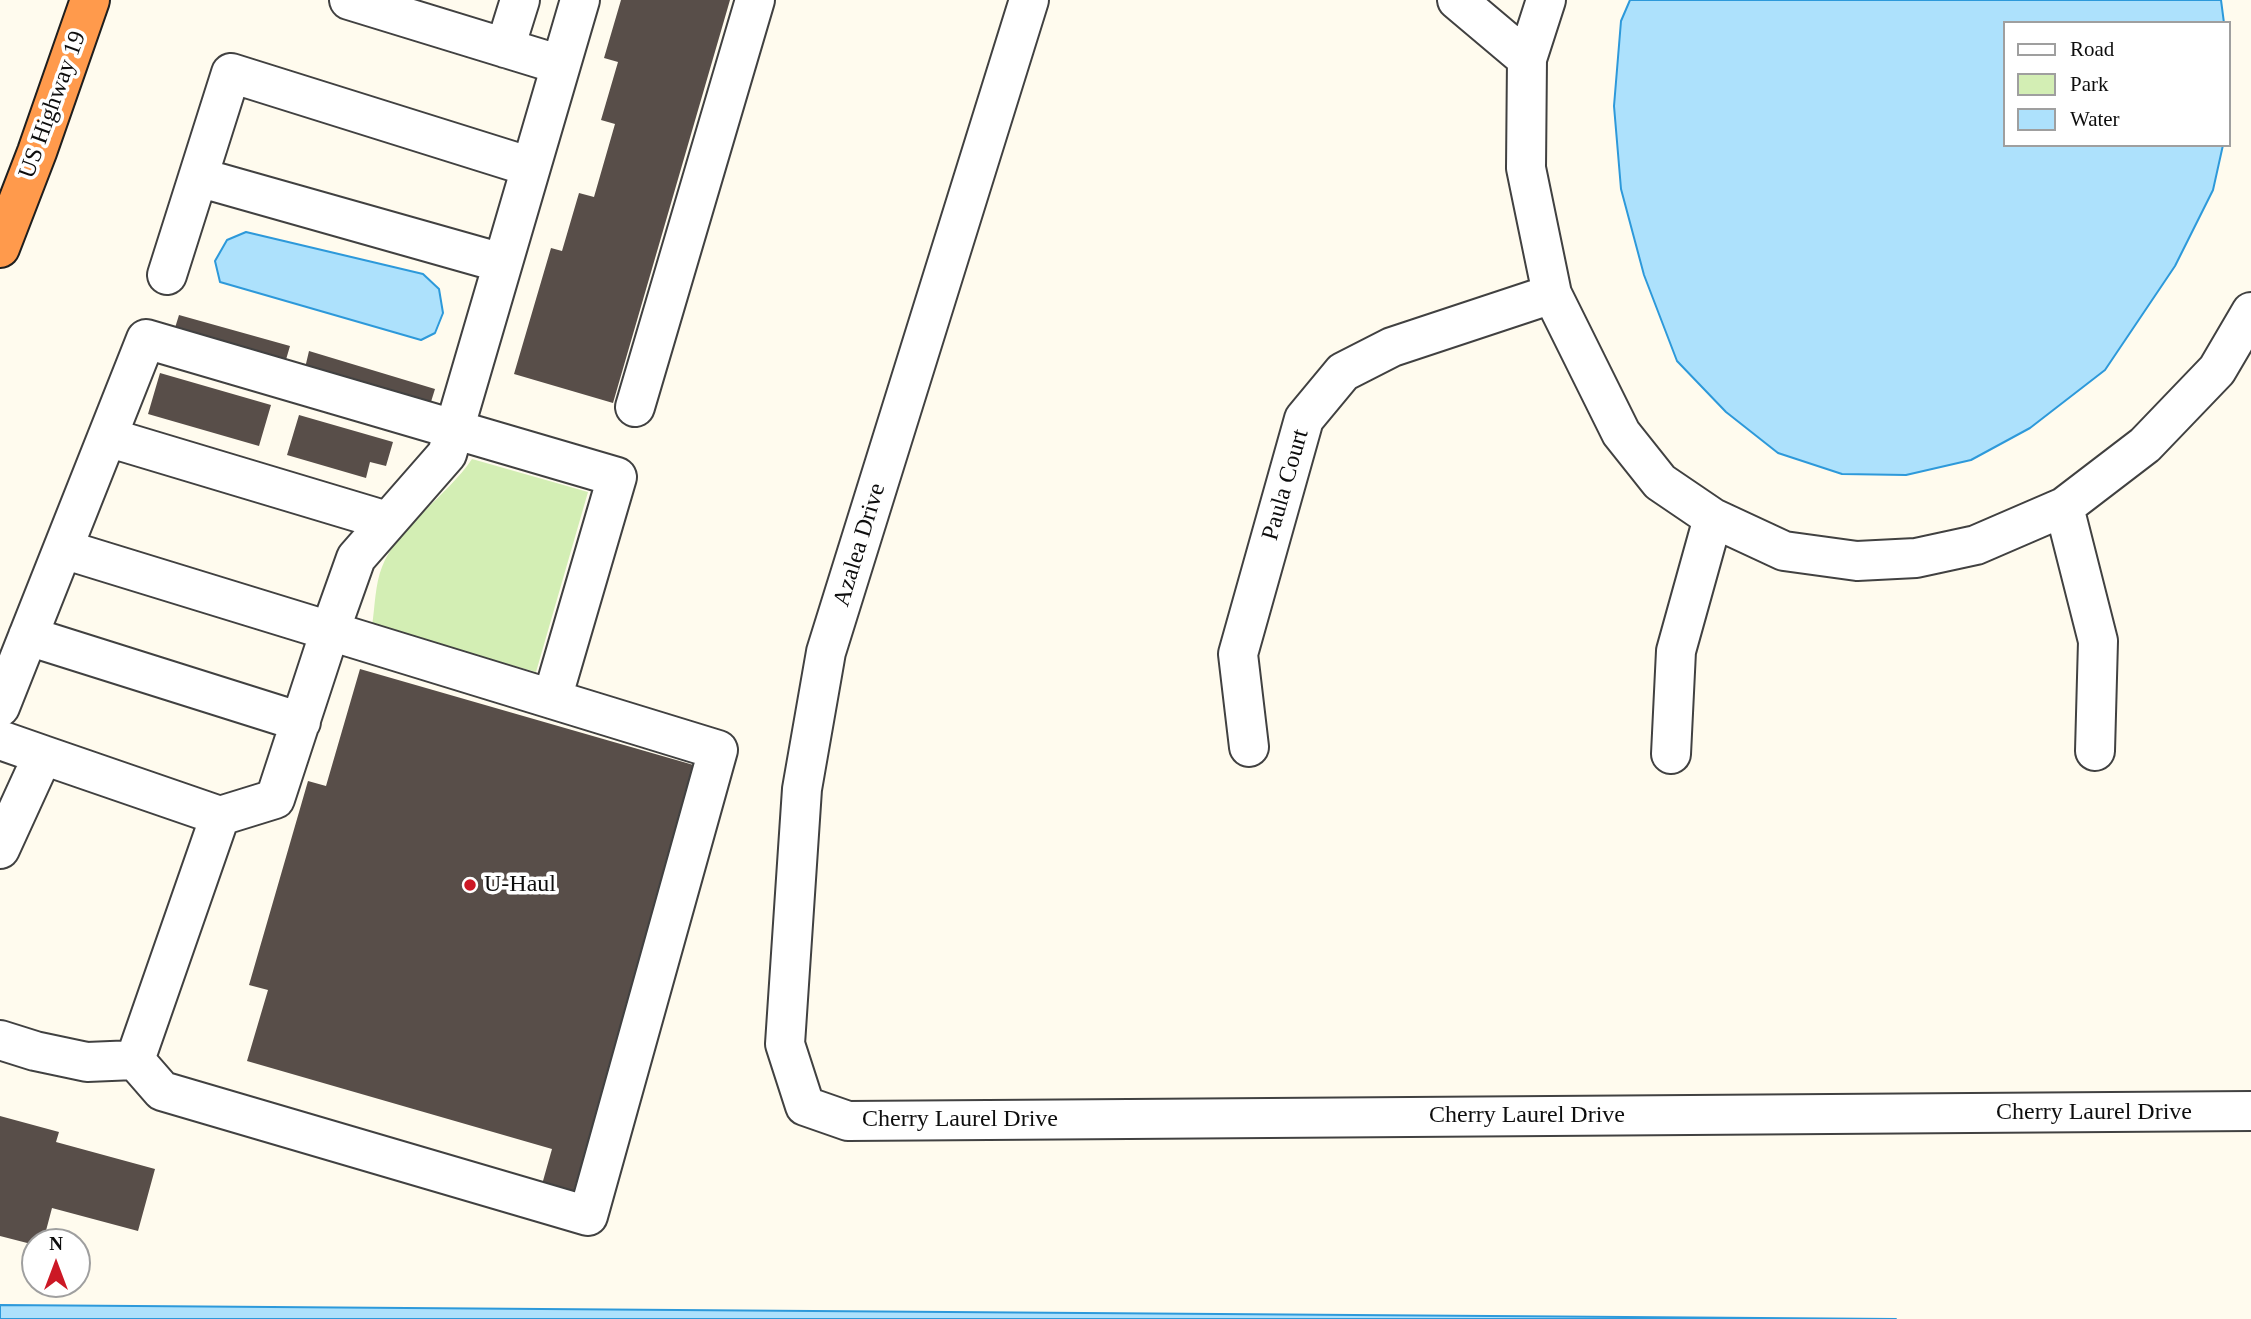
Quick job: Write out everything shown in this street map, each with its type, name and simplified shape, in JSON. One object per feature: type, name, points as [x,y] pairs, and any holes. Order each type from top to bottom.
[{"type":"highway","name":"US Highway 19","points":[[0,248],[90,0]]},
{"type":"street","points":[[349,0],[561,65]]},
{"type":"street","points":[[505,48],[520,0]]},
{"type":"street","points":[[0,740],[220,816],[275,799],[356,558],[447,453],[580,0]]},
{"type":"street","points":[[635,407],[755,0]]},
{"type":"street","name":"Azalea Drive","points":[[805,1105],[785,1044],[802,789],[826,652],[1029,0]]},
{"type":"street","points":[[1457,0],[1527,59]]},
{"type":"street","points":[[1546,0],[1527,59],[1526,169],[1552,294],[1621,433],[1660,482],[1713,518],[1784,551],[1857,562],[1916,558],[1976,545],[2064,507],[2145,445],[2217,370],[2251,312]]},
{"type":"street","points":[[167,275],[230,74],[531,167]]},
{"type":"street","points":[[198,177],[502,264]]},
{"type":"street","name":"Paula Court","points":[[1249,747],[1238,654],[1304,419],[1343,372],[1392,347],[1552,294]]},
{"type":"street","points":[[0,707],[146,339],[617,477],[552,699]]},
{"type":"street","points":[[107,437],[387,521]]},
{"type":"street","points":[[2064,507],[2098,641],[2095,751]]},
{"type":"street","points":[[1671,754],[1676,651],[1713,518]]},
{"type":"street","points":[[63,549],[718,750],[588,1216],[162,1091],[135,1060]]},
{"type":"street","points":[[28,636],[300,722]]},
{"type":"street","points":[[0,849],[43,755]]},
{"type":"street","points":[[135,1060],[220,816]]},
{"type":"street","points":[[0,1040],[35,1051],[88,1062],[135,1060]]},
{"type":"street","name":"Cherry Laurel Drive","points":[[805,1105],[848,1121],[2251,1111]]},
{"type":"green space","points":[[472,459],[588,492],[536,672],[372,626],[378,581],[389,553],[410,526],[450,486]]},
{"type":"water","points":[[1630,0],[2221,0],[2224,21],[2002,21],[2002,147],[2223,147],[2213,190],[2175,266],[2105,370],[2030,428],[1971,460],[1906,475],[1842,474],[1778,453],[1726,412],[1677,361],[1644,275],[1621,189],[1614,106],[1621,21]]},
{"type":"water","points":[[246,232],[423,274],[439,289],[443,313],[435,333],[421,340],[220,282],[215,261],[227,240]]},
{"type":"water","points":[[0,1305],[1896,1319],[0,1319]]},
{"type":"building","points":[[621,0],[730,0],[613,403],[514,374],[551,248],[562,251],[579,193],[594,197],[615,124],[601,120],[618,62],[604,58]]},
{"type":"building","points":[[179,315],[290,346],[285,363],[174,331]]},
{"type":"building","points":[[309,351],[435,389],[430,405],[305,368]]},
{"type":"building","points":[[160,373],[271,405],[259,446],[148,414]]},
{"type":"building","points":[[299,415],[393,442],[386,466],[370,462],[366,478],[287,455]]},
{"type":"building","name":"U-Haul","points":[[360,669],[697,766],[572,1197],[541,1188],[552,1149],[247,1061],[268,990],[249,985],[308,781],[326,786]]},
{"type":"building","points":[[0,1116],[59,1132],[56,1142],[155,1169],[138,1231],[52,1208],[47,1228],[21,1228],[21,1241],[0,1236]]},
{"type":"place","name":"U-Haul","points":[[470,885]]}]
